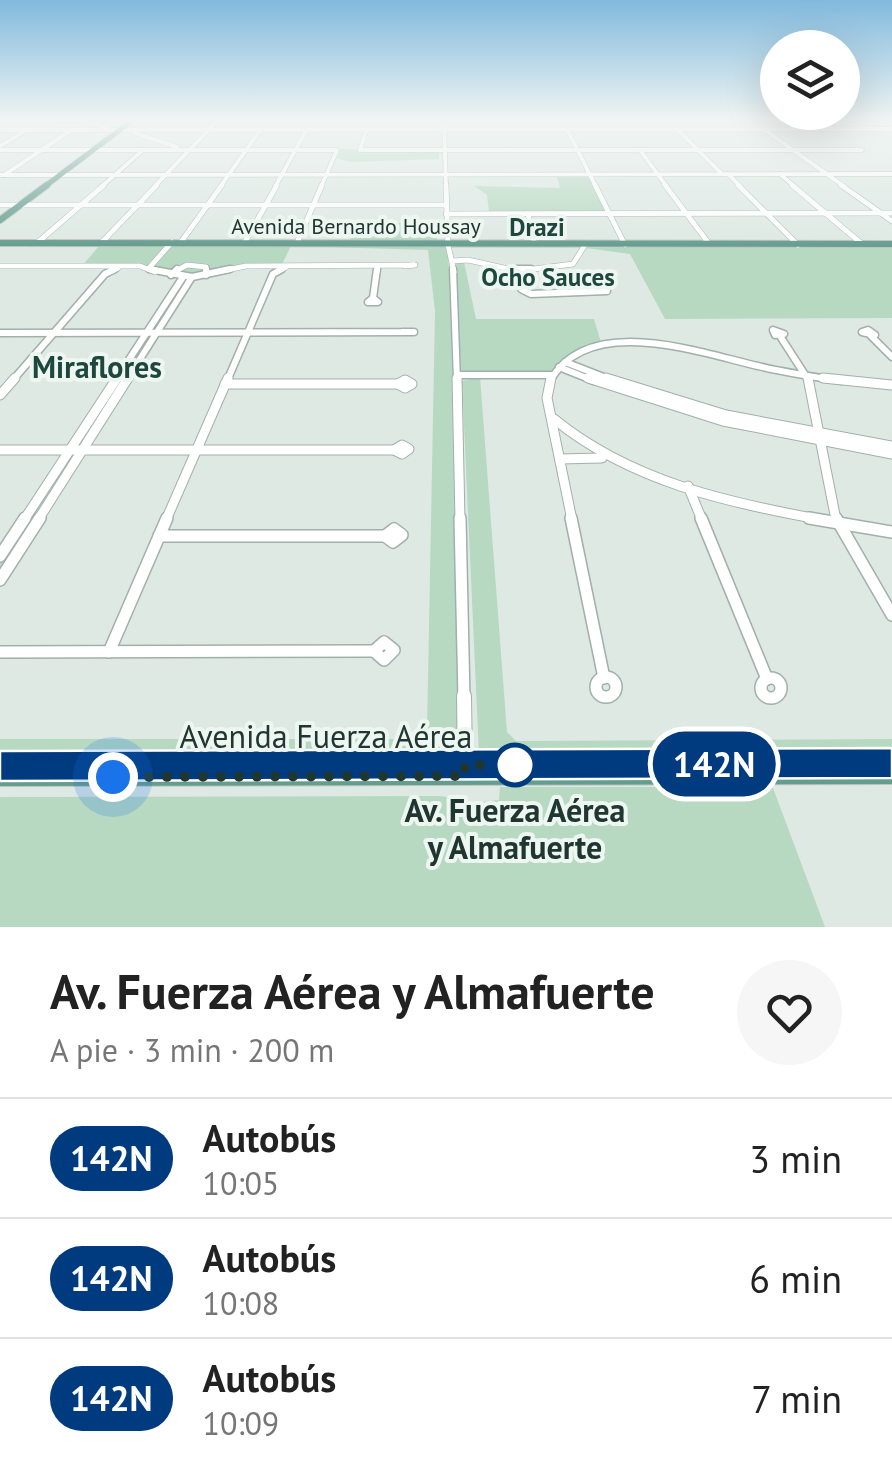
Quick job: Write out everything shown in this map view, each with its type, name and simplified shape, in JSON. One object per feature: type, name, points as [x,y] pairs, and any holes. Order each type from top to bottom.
[{"type":"main road","points":[[0,220],[75,163]]},
{"type":"main road","name":"Avenida Bernardo Houssay","points":[[0,242],[892,244]]},
{"type":"main road","name":"Avenida Fuerza Aérea","points":[[0,777],[892,763]]},
{"type":"main road","name":"Avenida Fuerza Aérea","points":[[0,766],[892,775]]},
{"type":"street","points":[[38,242],[128,163]]},
{"type":"street","points":[[102,242],[177,163]]},
{"type":"street","points":[[149,268],[207,205],[236,163]]},
{"type":"street","points":[[245,242],[289,163]]},
{"type":"street","points":[[298,243],[332,163]]},
{"type":"street","points":[[445,163],[448,245],[458,258],[465,770]]},
{"type":"street","points":[[585,163],[626,244]]},
{"type":"street","points":[[650,163],[707,241]]},
{"type":"street","points":[[713,163],[798,244]]},
{"type":"street","points":[[810,163],[892,221]]},
{"type":"street","points":[[780,174],[862,244]]},
{"type":"street","points":[[1,176],[882,174],[892,178]]},
{"type":"street","points":[[0,205],[446,205]]},
{"type":"street","points":[[446,214],[892,213]]},
{"type":"street","points":[[528,214],[534,241]]},
{"type":"street","points":[[458,258],[517,274],[573,264],[585,244]]},
{"type":"street","points":[[171,275],[179,267],[192,264],[206,267],[206,274]]},
{"type":"street","points":[[0,266],[125,266],[187,277],[260,266],[404,266]]},
{"type":"street","points":[[96,266],[103,268],[105,274]]},
{"type":"street","points":[[0,395],[105,274],[125,266]]},
{"type":"street","points":[[260,266],[268,267],[273,274]]},
{"type":"street","points":[[109,652],[273,274],[288,266]]},
{"type":"street","points":[[373,298],[378,266]]},
{"type":"street","points":[[517,274],[521,290],[531,294],[585,292]]},
{"type":"street","points":[[0,556],[187,277]]},
{"type":"street","points":[[0,333],[402,332]]},
{"type":"street","points":[[780,336],[808,376],[837,524],[892,616]]},
{"type":"street","points":[[872,336],[892,357]]},
{"type":"street","points":[[604,678],[546,391],[560,369],[602,346],[645,343],[808,376],[892,386]]},
{"type":"street","points":[[457,375],[560,369],[667,404],[819,440],[892,450]]},
{"type":"street","points":[[225,384],[398,384]]},
{"type":"street","points":[[552,417],[604,458]]},
{"type":"street","points":[[0,450],[394,450]]},
{"type":"street","points":[[0,580],[73,450]]},
{"type":"street","points":[[560,458],[604,458],[688,486],[837,524],[892,532]]},
{"type":"street","points":[[688,486],[767,679]]},
{"type":"street","points":[[160,536],[385,536]]},
{"type":"street","points":[[0,652],[374,651]]},
{"type":"green space","points":[[557,177],[590,177],[605,211],[489,212],[487,195],[474,186],[560,188]]},
{"type":"green space","points":[[355,223],[437,223],[437,240],[350,241]]},
{"type":"green space","points":[[892,244],[892,318],[665,319],[630,254],[586,248]]},
{"type":"green space","points":[[448,245],[465,765],[0,777],[0,739],[419,739],[427,732],[435,311],[428,250],[291,246],[281,266],[246,266],[192,277],[0,580],[0,556],[182,277],[149,268],[82,266],[99,246]]},
{"type":"green space","points":[[464,262],[476,319],[594,319],[602,346],[566,362],[819,443],[560,367],[553,375],[461,370],[456,263]]},
{"type":"green space","points":[[480,377],[507,732],[516,741],[892,739],[892,759],[486,760],[479,754],[462,381]]},
{"type":"green space","points":[[500,787],[656,787],[665,795],[676,794],[683,787],[773,788],[825,927],[0,927],[0,797],[439,796],[463,799],[463,804],[499,800]]},
{"type":"bus line","name":"142N","points":[[0,766],[892,763]]},
{"type":"place","name":"Av. Fuerza Aérea y Almafuerte","points":[[515,765]]},
{"type":"district","name":"Drazi","points":[[537,227]]},
{"type":"district","name":"Ocho Sauces","points":[[548,277]]},
{"type":"district","name":"Miraflores","points":[[97,366]]},
{"type":"route","points":[[113,777],[465,776],[465,765],[515,765]]}]
